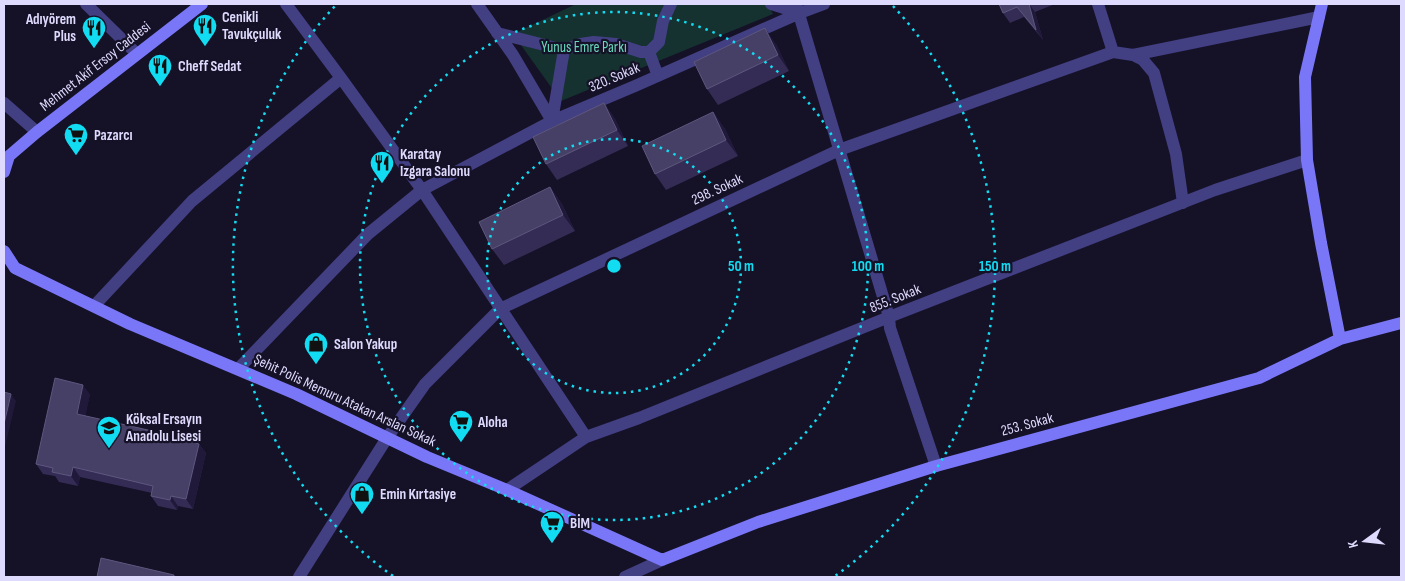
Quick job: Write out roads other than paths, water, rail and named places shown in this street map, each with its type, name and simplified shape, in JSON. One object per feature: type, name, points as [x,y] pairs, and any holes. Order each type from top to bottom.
[{"type":"street","points":[[86,4],[138,54]]},
{"type":"street","name":"Mehmet Akif Ersoy Caddesi","points":[[6,157],[202,4]]},
{"type":"street","points":[[286,4],[422,190],[586,437]]},
{"type":"street","points":[[477,4],[513,55],[552,120]]},
{"type":"street","points":[[498,33],[564,50],[580,44],[594,42],[616,44],[641,52],[649,52],[658,42],[663,21],[671,4]]},
{"type":"street","points":[[771,4],[798,8],[889,317],[890,328],[936,466]]},
{"type":"street","name":"320. Sokak","points":[[238,369],[368,234],[422,190],[552,120],[658,76],[798,8],[824,4]]},
{"type":"street","points":[[1098,4],[1114,52],[1133,55],[1143,60],[1154,73],[1176,154],[1183,203]]},
{"type":"street","points":[[1322,4],[1305,76],[1307,160],[1340,339]]},
{"type":"street","points":[[1133,55],[1319,17]]},
{"type":"street","points":[[552,120],[564,50]]},
{"type":"street","points":[[649,52],[658,76]]},
{"type":"street","name":"298. Sokak","points":[[299,577],[387,438],[425,384],[500,309],[839,150],[1114,52]]},
{"type":"street","points":[[94,306],[192,201],[341,78]]},
{"type":"street","points":[[4,103],[37,132]]},
{"type":"street","points":[[4,172],[6,157]]},
{"type":"street","name":"855. Sokak","points":[[507,490],[586,437],[1215,190],[1307,160]]},
{"type":"street","points":[[4,251],[9,268]]},
{"type":"street","name":"Şehit Polis Memuru Atakan Arslan Sokak","points":[[9,268],[130,324],[296,394],[427,457],[507,490],[662,560]]},
{"type":"street","name":"253. Sokak","points":[[662,560],[758,522],[936,466],[1258,378],[1340,339],[1401,323]]},
{"type":"street","points":[[625,577],[662,560]]},
{"type":"street","points":[[651,577],[662,560]]},
{"type":"place","name":"Cenikli Tavukçuluk","points":[[205,47]]},
{"type":"place","name":"Adıyörem Plus","points":[[94,49]]},
{"type":"place","name":"Cheff Sedat","points":[[160,87]]},
{"type":"place","name":"Pazarcı","points":[[76,156]]},
{"type":"place","name":"Karatay Izgara Salonu","points":[[382,184]]},
{"type":"place","name":"Salon Yakup","points":[[316,365]]},
{"type":"place","name":"Aloha","points":[[461,443]]},
{"type":"place","name":"Köksal Ersayın Anadolu Lisesi","points":[[109,449]]},
{"type":"place","name":"Emin Kırtasiye","points":[[362,515]]},
{"type":"place","name":"BİM","points":[[552,544]]},
{"type":"park label","name":"Yunus Emre Parkı","points":[[584,47]]}]
